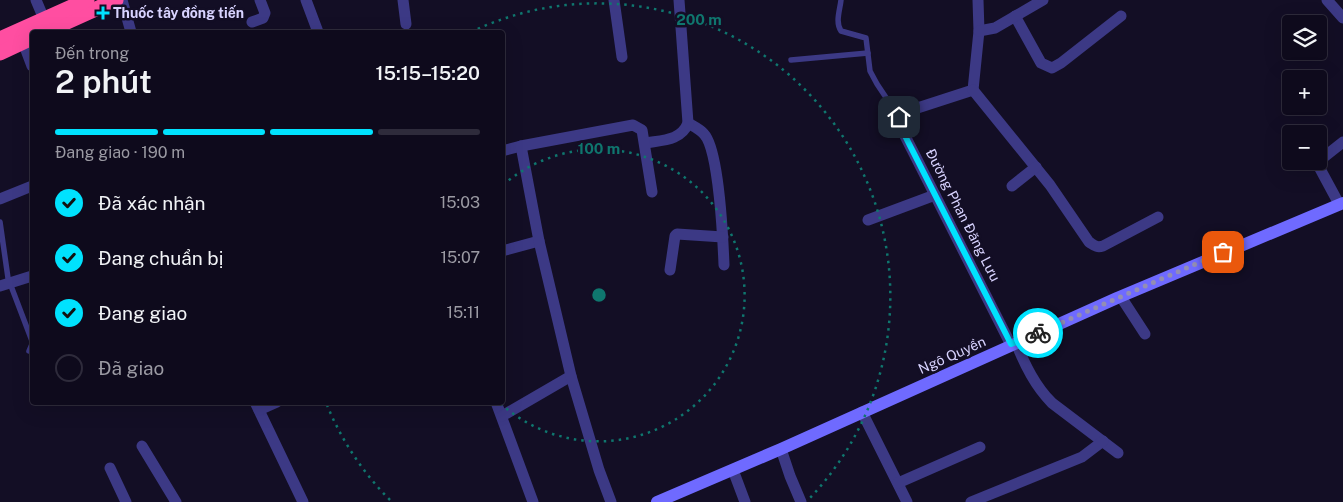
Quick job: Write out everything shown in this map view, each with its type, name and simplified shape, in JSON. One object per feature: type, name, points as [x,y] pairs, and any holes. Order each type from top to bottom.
[{"type":"highway","points":[[44,26],[87,0]]},
{"type":"highway","points":[[30,30],[116,0]]},
{"type":"highway","points":[[0,39],[30,30]]},
{"type":"highway","points":[[0,53],[28,40]]},
{"type":"street","points":[[36,0],[44,26]]},
{"type":"street","points":[[122,0],[130,30]]},
{"type":"street","points":[[252,22],[263,18],[265,13],[260,0]]},
{"type":"street","points":[[306,0],[317,30]]},
{"type":"street","points":[[403,0],[406,24]]},
{"type":"street","points":[[614,0],[622,57]]},
{"type":"street","points":[[645,143],[681,135],[688,123],[678,0]]},
{"type":"street","points":[[978,0],[979,31],[973,90],[1050,185],[1089,242],[1098,248],[1158,217]]},
{"type":"street","points":[[979,31],[995,28],[1044,0]]},
{"type":"street","points":[[1327,0],[1343,18]]},
{"type":"street","points":[[1015,16],[1041,64],[1052,68],[1121,16]]},
{"type":"street","points":[[28,40],[30,53]]},
{"type":"street","points":[[899,117],[902,113],[973,90]]},
{"type":"street","name":"Đường Phan Đăng Lưu","points":[[899,117],[900,126],[935,195],[1025,366],[1043,394],[1052,403],[1118,453]]},
{"type":"street","points":[[688,123],[704,133],[714,156],[723,237],[724,265]]},
{"type":"street","points":[[505,150],[633,125],[642,130],[652,192]]},
{"type":"street","points":[[1341,204],[1318,165],[1319,161],[1343,142]]},
{"type":"street","points":[[520,146],[539,241],[572,376],[599,470],[611,502]]},
{"type":"street","points":[[1012,186],[1036,167]]},
{"type":"street","points":[[0,199],[30,187]]},
{"type":"street","points":[[868,220],[935,195]]},
{"type":"street","name":"Ngô Quyền","points":[[657,502],[781,449],[1121,296],[1341,204]]},
{"type":"street","points":[[670,270],[675,236],[677,234],[723,237]]},
{"type":"street","points":[[505,250],[539,241]]},
{"type":"street","points":[[5,284],[30,277]]},
{"type":"street","points":[[1121,296],[1145,334]]},
{"type":"street","points":[[502,416],[572,376]]},
{"type":"street","points":[[497,405],[534,502]]},
{"type":"street","points":[[257,406],[298,500]]},
{"type":"street","points":[[862,412],[907,502]]},
{"type":"street","points":[[971,502],[1082,457],[1104,441]]},
{"type":"street","points":[[142,446],[176,502]]},
{"type":"street","points":[[898,483],[980,447]]},
{"type":"street","points":[[781,449],[801,502]]},
{"type":"street","points":[[110,468],[126,502]]},
{"type":"street","points":[[733,470],[745,502]]},
{"type":"lane","points":[[842,0],[838,28],[841,31],[866,38],[870,71],[899,117]]},
{"type":"lane","points":[[791,60],[868,52]]},
{"type":"lane","points":[[0,222],[8,278],[5,284],[30,339]]},
{"type":"way so far","points":[[1038,333],[1223,252]]},
{"type":"place","name":"Thuốc tây đồng tiến","points":[[103,13]]},
{"type":"route","points":[[899,117],[900,126],[1011,344],[1038,333]]}]
